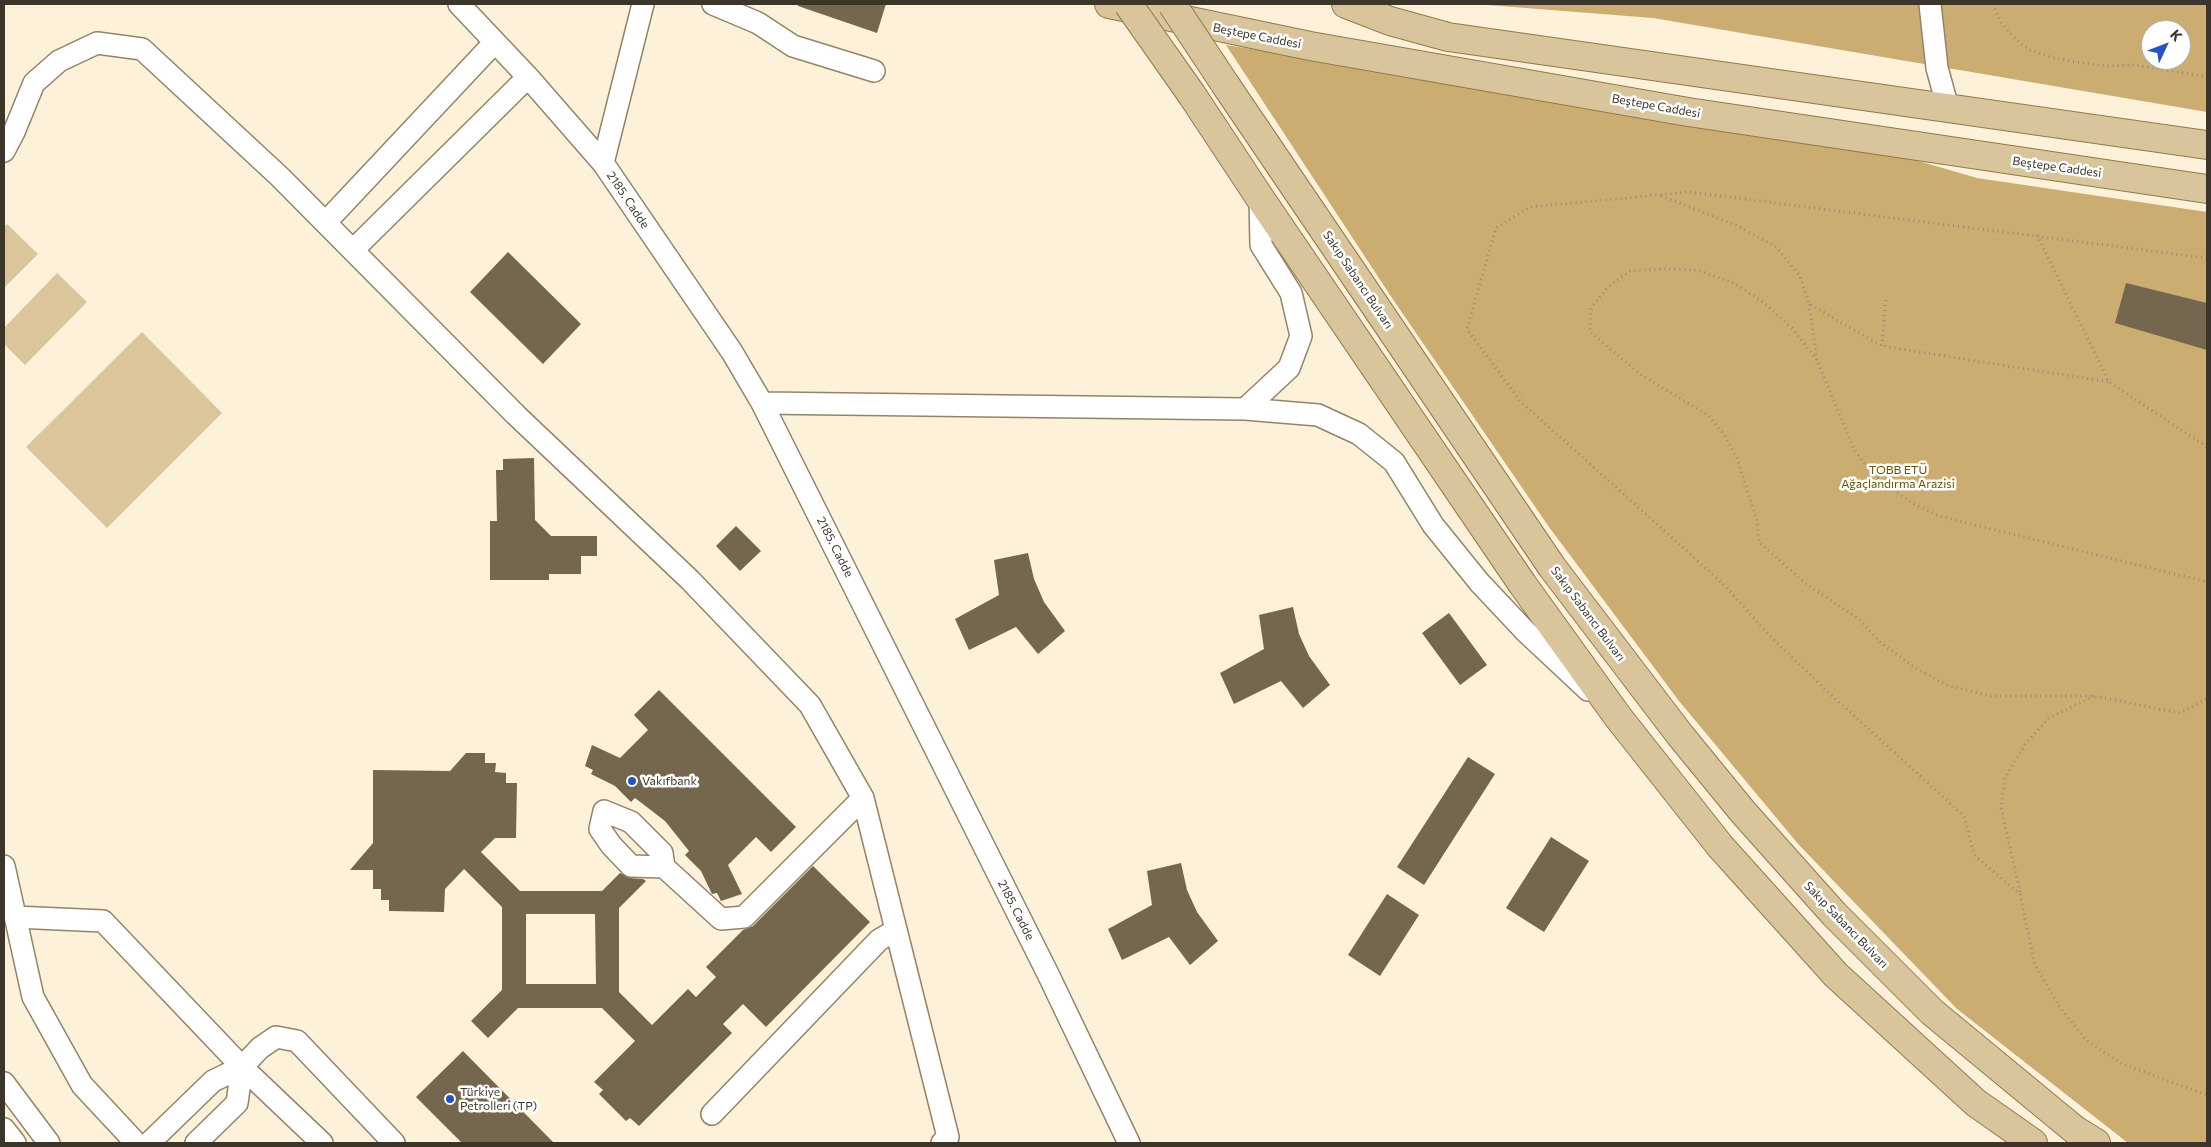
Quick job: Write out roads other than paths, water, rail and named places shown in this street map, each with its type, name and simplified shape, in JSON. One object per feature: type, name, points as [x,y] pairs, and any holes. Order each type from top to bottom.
[{"type":"main road","name":"Beştepe Caddesi","points":[[1108,4],[1310,46],[1688,112],[2207,189]]},
{"type":"main road","points":[[1128,4],[1192,95],[1523,585],[1618,717],[1720,846],[1836,975],[1976,1103],[2033,1143]]},
{"type":"main road","name":"Sakıp Sabancı Bulvarı","points":[[1172,4],[1552,567],[1680,735],[1743,812],[1834,914],[1932,1012],[2075,1130],[2096,1143]]},
{"type":"main road","points":[[1346,4],[1390,21],[1448,37],[2207,145]]},
{"type":"street","name":"2185. Cadde","points":[[459,4],[528,77],[603,163],[732,352],[762,403],[1044,965],[1129,1143]]},
{"type":"street","points":[[603,163],[643,4]]},
{"type":"street","points":[[713,4],[758,23],[793,46],[874,71]]},
{"type":"street","points":[[1930,4],[1937,68],[1948,108]]},
{"type":"street","points":[[326,222],[495,42]]},
{"type":"street","points":[[4,150],[14,132],[34,84],[59,62],[97,43],[142,49],[326,222],[516,415],[690,580],[810,705],[863,798],[948,1137],[942,1143]]},
{"type":"street","points":[[353,250],[528,77]]},
{"type":"street","points":[[1245,409],[1289,368],[1301,336],[1291,293],[1261,245],[1260,198]]},
{"type":"street","points":[[762,403],[1245,409],[1318,415],[1359,434],[1394,462],[1433,525],[1479,582],[1526,632],[1618,717]]},
{"type":"street","points":[[664,867],[721,919],[744,917],[863,798]]},
{"type":"street","points":[[4,866],[33,997],[82,1085],[136,1143]]},
{"type":"street","points":[[15,917],[104,921],[242,1067],[322,1143]]},
{"type":"street","points":[[712,1114],[879,940],[896,930]]},
{"type":"street","points":[[149,1143],[213,1081],[242,1067],[260,1048],[276,1037],[297,1041],[394,1143]]},
{"type":"street","points":[[196,1143],[236,1103],[242,1067]]},
{"type":"street","points":[[4,1083],[49,1143]]},
{"type":"street","points":[[4,1129],[16,1143]]},
{"type":"place","name":"Vakıfbank","points":[[632,781]]},
{"type":"place","name":"Türkiye Petrolleri (TP)","points":[[450,1099]]},
{"type":"park label","name":"TOBB ETÜ Ağaçlandırma Arazisi","points":[[1898,477]]}]
